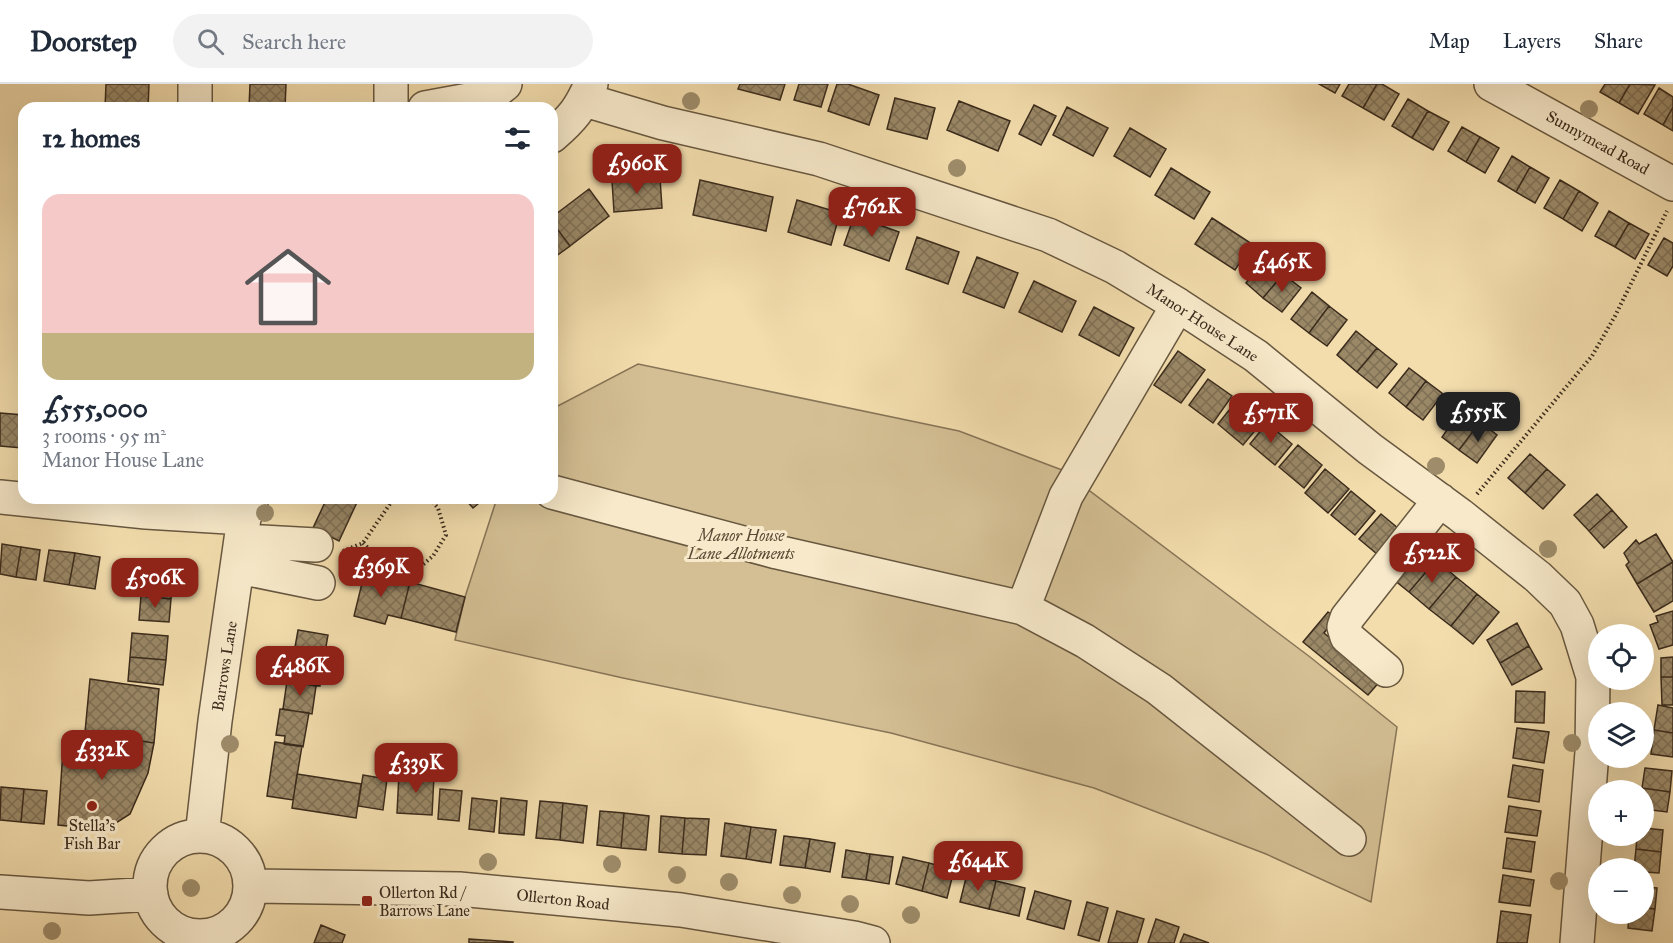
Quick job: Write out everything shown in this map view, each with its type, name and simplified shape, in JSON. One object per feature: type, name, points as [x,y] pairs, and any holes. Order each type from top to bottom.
[{"type":"street","points":[[195,84],[195,102]]},
{"type":"street","points":[[391,84],[391,102]]},
{"type":"street","points":[[458,102],[490,96],[505,84]]},
{"type":"street","name":"Sunnymead Road","points":[[1491,84],[1670,197]]},
{"type":"street","points":[[558,131],[572,120],[588,92]]},
{"type":"street","name":"Manor House Lane","points":[[588,92],[663,123],[819,159],[1048,236],[1115,267],[1256,356],[1370,449],[1450,507],[1538,577],[1565,603],[1577,625],[1593,677],[1592,752],[1577,943]]},
{"type":"street","points":[[1023,608],[1066,496],[1178,305]]},
{"type":"street","points":[[558,494],[777,552],[1023,608],[1085,641],[1159,689],[1349,839]]},
{"type":"street","points":[[0,496],[18,498]]},
{"type":"street","points":[[73,504],[146,512],[316,545]]},
{"type":"street","points":[[1386,670],[1347,637],[1344,627],[1347,618],[1450,507]]},
{"type":"street","points":[[244,531],[318,584]]},
{"type":"street","name":"Barrows Lane","points":[[202,836],[216,721],[244,531]]},
{"type":"street","points":[[202,836],[222,841],[237,852],[247,867],[250,886],[248,900],[239,918],[226,929],[193,939],[168,924],[158,912],[151,894],[152,872],[168,848],[183,839],[202,836]]},
{"type":"street","name":"Ollerton Road","points":[[250,886],[471,890],[681,910],[873,943]]},
{"type":"street","points":[[0,892],[89,898],[151,894]]},
{"type":"path","points":[[1450,507],[1592,356],[1615,316],[1670,197]]},
{"type":"path","points":[[316,545],[345,552],[363,543],[390,504]]},
{"type":"path","points":[[363,543],[380,559],[414,572],[433,556],[446,535],[438,508],[434,504]]},
{"type":"green space","name":"Manor House Lane Allotments","points":[[638,364],[959,431],[1062,470],[1310,657],[1397,727],[1371,902],[1266,854],[1094,788],[891,733],[623,678],[455,640],[465,597],[495,504],[558,504],[558,406]]},
{"type":"building","points":[[106,84],[149,84],[148,102],[105,102]]},
{"type":"building","points":[[250,84],[286,84],[285,102],[249,102]]},
{"type":"building","points":[[740,84],[785,84],[780,100],[738,89]]},
{"type":"building","points":[[799,84],[828,84],[821,107],[794,100]]},
{"type":"building","points":[[837,84],[848,84],[879,95],[869,125],[828,111]]},
{"type":"building","points":[[1319,84],[1340,84],[1335,93]]},
{"type":"building","points":[[1349,84],[1377,84],[1363,108],[1342,96]]},
{"type":"building","points":[[1377,84],[1382,84],[1399,94],[1384,120],[1363,108]]},
{"type":"building","points":[[1605,84],[1630,84],[1619,103],[1600,92]]},
{"type":"building","points":[[1630,84],[1655,85],[1638,114],[1619,103]]},
{"type":"building","points":[[1659,88],[1673,97],[1673,107],[1663,125],[1644,114]]},
{"type":"building","points":[[895,98],[935,108],[927,139],[887,129]]},
{"type":"building","points":[[1408,99],[1428,111],[1412,138],[1392,126]]},
{"type":"building","points":[[959,101],[1010,121],[998,151],[947,130]]},
{"type":"building","points":[[1034,105],[1056,116],[1041,145],[1019,134]]},
{"type":"building","points":[[1067,107],[1108,128],[1093,156],[1053,135]]},
{"type":"building","points":[[1673,107],[1673,131],[1663,125]]},
{"type":"building","points":[[1428,111],[1449,122],[1433,150],[1412,138]]},
{"type":"building","points":[[1462,127],[1480,137],[1466,162],[1448,151]]},
{"type":"building","points":[[1130,128],[1166,149],[1150,177],[1114,156]]},
{"type":"building","points":[[1480,137],[1499,148],[1485,173],[1466,162]]},
{"type":"building","points":[[1512,156],[1530,167],[1516,192],[1498,181]]},
{"type":"building","points":[[1530,167],[1549,178],[1535,203],[1516,192]]},
{"type":"building","points":[[1171,168],[1210,192],[1194,219],[1155,195]]},
{"type":"building","points":[[660,178],[662,208],[614,212],[612,181]]},
{"type":"building","points":[[700,180],[773,197],[766,231],[693,215]]},
{"type":"building","points":[[1560,180],[1579,191],[1563,219],[1544,208]]},
{"type":"building","points":[[589,189],[609,216],[570,246],[558,230],[558,212]]},
{"type":"building","points":[[1579,191],[1598,203],[1582,231],[1563,219]]},
{"type":"building","points":[[797,200],[840,213],[831,245],[788,232]]},
{"type":"building","points":[[1609,211],[1629,223],[1615,247],[1595,236]]},
{"type":"building","points":[[854,216],[899,232],[889,261],[844,245]]},
{"type":"building","points":[[1212,218],[1252,244],[1235,270],[1195,244]]},
{"type":"building","points":[[1629,223],[1649,234],[1635,259],[1615,247]]},
{"type":"building","points":[[558,230],[570,246],[558,255]]},
{"type":"building","points":[[917,237],[959,252],[948,284],[906,269]]},
{"type":"building","points":[[1664,238],[1673,243],[1673,266],[1667,276],[1648,265]]},
{"type":"building","points":[[977,257],[1018,273],[1004,308],[963,292]]},
{"type":"building","points":[[1265,259],[1283,274],[1263,298],[1246,283]]},
{"type":"building","points":[[1283,274],[1301,288],[1282,312],[1263,298]]},
{"type":"building","points":[[1034,281],[1076,301],[1062,332],[1019,312]]},
{"type":"building","points":[[1312,292],[1329,306],[1309,333],[1291,319]]},
{"type":"building","points":[[1329,306],[1347,320],[1327,346],[1309,333]]},
{"type":"building","points":[[1094,307],[1134,328],[1119,356],[1079,335]]},
{"type":"building","points":[[1356,331],[1377,348],[1357,372],[1337,355]]},
{"type":"building","points":[[1377,348],[1397,364],[1377,388],[1357,372]]},
{"type":"building","points":[[1178,351],[1205,370],[1181,403],[1154,385]]},
{"type":"building","points":[[1409,368],[1426,381],[1406,407],[1389,393]]},
{"type":"building","points":[[1208,379],[1232,396],[1213,423],[1189,405]]},
{"type":"building","points":[[1426,381],[1443,394],[1423,420],[1406,407]]},
{"type":"building","points":[[1238,399],[1263,421],[1243,445],[1218,424]]},
{"type":"building","points":[[1462,409],[1480,422],[1459,450],[1442,437]]},
{"type":"building","points":[[0,413],[18,414],[18,448],[0,446]]},
{"type":"building","points":[[1480,422],[1497,435],[1477,463],[1459,450]]},
{"type":"building","points":[[1267,423],[1292,444],[1275,465],[1250,444]]},
{"type":"building","points":[[1298,445],[1322,465],[1304,488],[1279,467]]},
{"type":"building","points":[[1530,454],[1547,469],[1525,493],[1508,478]]},
{"type":"building","points":[[1325,469],[1349,489],[1328,513],[1305,493]]},
{"type":"building","points":[[1547,469],[1565,485],[1543,509],[1525,493]]},
{"type":"building","points":[[1351,491],[1375,511],[1355,535],[1331,515]]},
{"type":"building","points":[[1597,494],[1612,510],[1589,531],[1574,515]]},
{"type":"building","points":[[324,504],[356,504],[339,541],[313,528]]},
{"type":"building","points":[[1612,510],[1627,527],[1604,548],[1589,531]]},
{"type":"building","points":[[1381,514],[1404,533],[1383,559],[1359,539]]},
{"type":"building","points":[[1656,534],[1673,562],[1637,584],[1626,565],[1629,562],[1624,553],[1636,540],[1639,544]]},
{"type":"building","points":[[2,544],[21,547],[16,577],[0,574]]},
{"type":"building","points":[[1416,544],[1436,560],[1409,592],[1389,576]]},
{"type":"building","points":[[21,547],[40,550],[36,580],[16,577]]},
{"type":"building","points":[[49,550],[75,553],[69,585],[44,581]]},
{"type":"building","points":[[75,553],[100,557],[95,589],[69,585]]},
{"type":"building","points":[[1436,560],[1456,577],[1429,609],[1409,592]]},
{"type":"building","points":[[1673,562],[1673,601],[1654,612],[1637,584]]},
{"type":"building","points":[[365,571],[410,582],[401,618],[388,615],[385,624],[354,616]]},
{"type":"building","points":[[143,573],[173,575],[171,599],[141,596]]},
{"type":"building","points":[[1456,577],[1477,594],[1451,626],[1429,609]]},
{"type":"building","points":[[410,582],[465,597],[456,632],[401,618]]},
{"type":"building","points":[[1477,594],[1499,612],[1473,644],[1451,626]]},
{"type":"building","points":[[141,596],[171,599],[169,622],[139,620]]},
{"type":"building","points":[[1673,611],[1673,645],[1659,649],[1653,624],[1658,622],[1656,616]]},
{"type":"building","points":[[1328,612],[1336,618],[1324,633],[1381,680],[1368,695],[1303,642]]},
{"type":"building","points":[[1517,623],[1529,646],[1500,663],[1487,640]]},
{"type":"building","points":[[298,630],[328,635],[324,658],[294,653]]},
{"type":"building","points":[[132,633],[168,636],[166,660],[130,657]]},
{"type":"building","points":[[1529,646],[1542,669],[1512,685],[1500,663]]},
{"type":"building","points":[[294,653],[324,658],[320,686],[290,682]]},
{"type":"building","points":[[130,657],[166,660],[163,685],[128,681]]},
{"type":"building","points":[[1673,657],[1673,677],[1661,677],[1661,658]]},
{"type":"building","points":[[1661,677],[1673,677],[1673,705],[1662,705]]},
{"type":"building","points":[[90,679],[159,689],[154,743],[85,732]]},
{"type":"building","points":[[287,681],[316,686],[312,714],[283,709]]},
{"type":"building","points":[[1516,691],[1545,692],[1544,723],[1515,722]]},
{"type":"building","points":[[1658,705],[1673,708],[1673,733],[1654,730]]},
{"type":"building","points":[[280,709],[309,713],[303,747],[284,744],[285,736],[276,735]]},
{"type":"building","points":[[1517,728],[1549,732],[1544,763],[1513,758]]},
{"type":"building","points":[[1654,730],[1673,733],[1673,757],[1654,754]]},
{"type":"building","points":[[85,732],[154,743],[148,773],[130,814],[105,830],[58,825],[63,750],[84,754]]},
{"type":"building","points":[[275,742],[302,746],[293,800],[267,796]]},
{"type":"building","points":[[1513,765],[1543,770],[1539,802],[1508,797]]},
{"type":"building","points":[[1645,768],[1672,771],[1670,792],[1654,790],[1654,780],[1643,780]]},
{"type":"building","points":[[297,774],[361,784],[356,818],[292,808]]},
{"type":"building","points":[[399,774],[434,776],[432,815],[397,813]]},
{"type":"building","points":[[363,775],[387,779],[383,810],[358,806]]},
{"type":"building","points":[[1,787],[24,789],[21,822],[0,820]]},
{"type":"building","points":[[24,789],[47,791],[44,824],[21,822]]},
{"type":"building","points":[[440,789],[462,791],[459,821],[438,819]]},
{"type":"building","points":[[1654,790],[1670,792],[1667,812],[1654,810]]},
{"type":"building","points":[[472,798],[497,801],[494,832],[469,829]]},
{"type":"building","points":[[501,798],[527,801],[524,835],[499,833]]},
{"type":"building","points":[[540,801],[563,803],[560,840],[536,838]]},
{"type":"building","points":[[563,803],[587,806],[583,843],[560,840]]},
{"type":"building","points":[[1509,806],[1541,811],[1537,836],[1505,832]]},
{"type":"building","points":[[600,811],[624,813],[621,848],[597,845]]},
{"type":"building","points":[[624,813],[649,816],[646,850],[621,848]]},
{"type":"building","points":[[661,816],[685,818],[682,854],[659,852]]},
{"type":"building","points":[[685,818],[709,819],[706,855],[682,854]]},
{"type":"building","points":[[725,823],[751,827],[746,859],[721,856]]},
{"type":"building","points":[[751,827],[776,830],[771,863],[746,859]]},
{"type":"building","points":[[1654,829],[1663,830],[1661,852],[1636,849],[1636,846],[1654,846]]},
{"type":"building","points":[[784,836],[810,839],[805,868],[780,865]]},
{"type":"building","points":[[1507,838],[1535,842],[1531,872],[1503,868]]},
{"type":"building","points":[[810,839],[835,843],[830,872],[805,868]]},
{"type":"building","points":[[1636,849],[1661,852],[1659,873],[1654,873],[1654,858],[1635,858]]},
{"type":"building","points":[[846,850],[870,854],[866,880],[842,877]]},
{"type":"building","points":[[870,854],[893,857],[889,884],[866,880]]},
{"type":"building","points":[[903,857],[929,863],[922,891],[896,884]]},
{"type":"building","points":[[929,863],[954,870],[947,898],[922,891]]},
{"type":"building","points":[[967,874],[996,881],[989,909],[960,902]]},
{"type":"building","points":[[1503,875],[1534,880],[1530,906],[1499,902]]},
{"type":"building","points":[[996,881],[1025,888],[1019,916],[989,909]]},
{"type":"building","points":[[1654,888],[1657,888],[1654,909]]},
{"type":"building","points":[[1035,891],[1071,901],[1064,929],[1027,919]]},
{"type":"building","points":[[1087,902],[1108,908],[1099,941],[1078,935]]},
{"type":"building","points":[[1117,911],[1144,919],[1137,943],[1108,943]]},
{"type":"building","points":[[1501,911],[1531,915],[1527,943],[1497,943]]},
{"type":"building","points":[[1156,919],[1179,927],[1174,943],[1148,943]]},
{"type":"building","points":[[1628,924],[1653,924],[1652,931],[1628,928]]},
{"type":"building","points":[[321,925],[345,935],[342,943],[314,943]]},
{"type":"building","points":[[1184,934],[1209,943],[1180,943]]},
{"type":"building","points":[[469,939],[513,942],[513,943],[469,943]]},
{"type":"place","name":"Stella's Fish Bar","points":[[92,806]]},
{"type":"place","name":"Ollerton Rd / Barrows Lane","points":[[367,901]]}]
